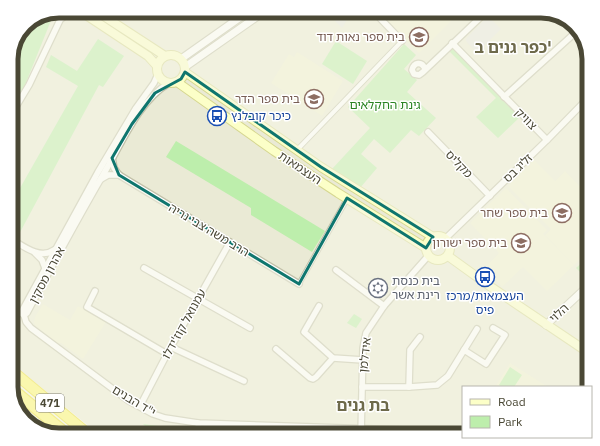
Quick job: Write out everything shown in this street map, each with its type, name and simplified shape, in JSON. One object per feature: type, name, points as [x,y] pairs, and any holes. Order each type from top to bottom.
[{"type":"highway","name":"471","points":[[18,376],[81,428]]},
{"type":"highway","name":"471","points":[[19,394],[60,428]]},
{"type":"main road","points":[[91,18],[148,56],[157,66],[158,74],[164,81],[173,83],[181,80],[185,69],[181,58],[173,55],[164,56],[107,18]]},
{"type":"main road","points":[[157,66],[164,56]]},
{"type":"main road","name":"העצמאות","points":[[185,69],[321,168],[433,237]]},
{"type":"main road","name":"העצמאות","points":[[173,83],[427,252]]},
{"type":"main road","points":[[439,236],[446,238],[451,249],[448,256],[444,259],[435,260],[427,252],[428,241],[433,237],[439,236]]},
{"type":"main road","points":[[448,256],[582,348]]},
{"type":"street","points":[[18,103],[29,85],[60,18]]},
{"type":"street","points":[[58,24],[62,18]]},
{"type":"street","points":[[181,58],[239,18]]},
{"type":"street","points":[[185,69],[255,18]]},
{"type":"street","points":[[297,150],[402,41],[380,18]]},
{"type":"street","points":[[425,69],[479,18]]},
{"type":"street","points":[[504,97],[574,34]]},
{"type":"street","name":"צוויק","points":[[452,43],[547,140]]},
{"type":"street","name":"אהרון מסקין","points":[[158,74],[154,83],[125,126],[56,248],[21,313],[24,315],[27,313],[132,124],[150,99],[159,90],[173,83]]},
{"type":"street","name":"זליג בס","points":[[446,238],[582,104]]},
{"type":"street","name":"מקליס","points":[[428,132],[490,196]]},
{"type":"street","points":[[112,158],[114,168],[119,176]]},
{"type":"street","points":[[100,180],[108,175],[119,176]]},
{"type":"street","name":"הרב משה צבי נריה","points":[[119,176],[299,284]]},
{"type":"street","points":[[299,284],[347,198]]},
{"type":"street","name":"עמנואל קוז'ידלו","points":[[140,406],[167,354],[199,300],[230,242]]},
{"type":"street","points":[[18,243],[40,254],[47,253],[56,248]]},
{"type":"street","points":[[34,251],[42,260],[45,268]]},
{"type":"street","name":"אידלמן","points":[[361,428],[363,348],[366,333],[384,306],[427,252]]},
{"type":"street","points":[[144,268],[250,328]]},
{"type":"street","points":[[336,270],[384,306]]},
{"type":"street","points":[[95,291],[87,307],[167,354]]},
{"type":"street","name":"הלוי","points":[[546,325],[582,292]]},
{"type":"street","points":[[319,306],[304,332],[333,358],[363,360]]},
{"type":"street","name":"י\"ד הבנים","points":[[24,315],[26,322],[31,328],[120,394],[153,414],[165,418],[198,423],[289,428]]},
{"type":"street","points":[[464,350],[486,364],[505,335],[493,328]]},
{"type":"street","points":[[362,387],[409,387],[437,385],[448,376],[476,329]]},
{"type":"street","points":[[409,387],[410,350],[420,338]]},
{"type":"street","points":[[171,347],[244,381]]},
{"type":"street","points":[[276,349],[313,379],[316,378],[333,358]]},
{"type":"street","points":[[198,423],[199,428]]},
{"type":"highlighted area","points":[[185,72],[321,167],[433,237],[426,248],[347,198],[299,284],[119,175],[112,158],[132,124],[155,93],[181,79]]},
{"type":"shaded area","points":[[59,18],[541,18],[559,22],[572,32],[578,41],[582,54],[582,386],[462,386],[462,428],[91,428],[18,369],[18,56],[19,48],[26,34],[38,23]]},
{"type":"shaded area","points":[[332,18],[348,18],[342,28]]},
{"type":"shaded area","name":"בית ספר נאות דוד","points":[[385,18],[448,18],[451,21],[419,53]]},
{"type":"shaded area","points":[[486,18],[490,18],[501,29],[477,53],[466,41],[466,39]]},
{"type":"shaded area","name":"בית ספר הדר","points":[[297,52],[343,81],[322,116],[271,83],[289,54],[294,57]]},
{"type":"shaded area","name":"בית ספר שחר","points":[[534,160],[555,181],[565,171],[582,189],[582,257],[574,265],[545,235],[551,229],[508,186]]},
{"type":"shaded area","name":"בית ספר ישורון","points":[[506,188],[547,230],[543,234],[574,265],[547,291],[523,267],[502,287],[484,268],[499,253],[470,223]]},
{"type":"shaded area","points":[[43,304],[70,320],[78,306],[106,322],[83,359],[61,343],[57,343],[35,325],[35,317]]},
{"type":"shaded area","points":[[510,363],[546,386],[496,386]]},
{"type":"green space","points":[[52,19],[25,85],[18,97],[19,48],[26,34],[32,28],[38,23]]},
{"type":"green space","points":[[98,39],[124,56],[103,87],[99,85],[18,236],[18,192],[78,86],[46,67],[51,55],[77,71]]},
{"type":"green space","points":[[336,41],[367,61],[353,84],[322,64]]},
{"type":"green space","points":[[452,43],[522,115],[498,138],[476,117],[496,98],[447,49]]},
{"type":"green space","name":"גינת החקלאים","points":[[404,44],[416,55],[404,69],[417,80],[407,92],[436,118],[419,136],[411,130],[390,153],[374,139],[361,154],[377,168],[360,188],[332,169],[370,128],[348,107]]},
{"type":"green space","points":[[176,141],[325,231],[312,252],[251,215],[251,208],[166,157]]},
{"type":"green space","points":[[582,263],[582,274],[576,268]]},
{"type":"green space","points":[[354,314],[362,319],[356,328],[347,323]]},
{"type":"green space","points":[[510,367],[522,375],[515,386],[499,385]]},
{"type":"green space","points":[[143,424],[174,428],[147,428]]},
{"type":"place","name":"בית ספר נאות דוד","points":[[419,37]]},
{"type":"place","name":"בית ספר הדר","points":[[314,99]]},
{"type":"place","name":"כיכר קובלנץ","points":[[217,116]]},
{"type":"place","name":"בית ספר שחר","points":[[562,213]]},
{"type":"place","name":"בית ספר ישורון","points":[[521,243]]},
{"type":"place","name":"העצמאות/מרכז פיס","points":[[485,277]]},
{"type":"place","name":"בית כנסת רינת אשר","points":[[378,288]]},
{"type":"district","name":"כפר גנים ב'","points":[[513,47]]},
{"type":"district","name":"בת גנים","points":[[363,405]]}]
